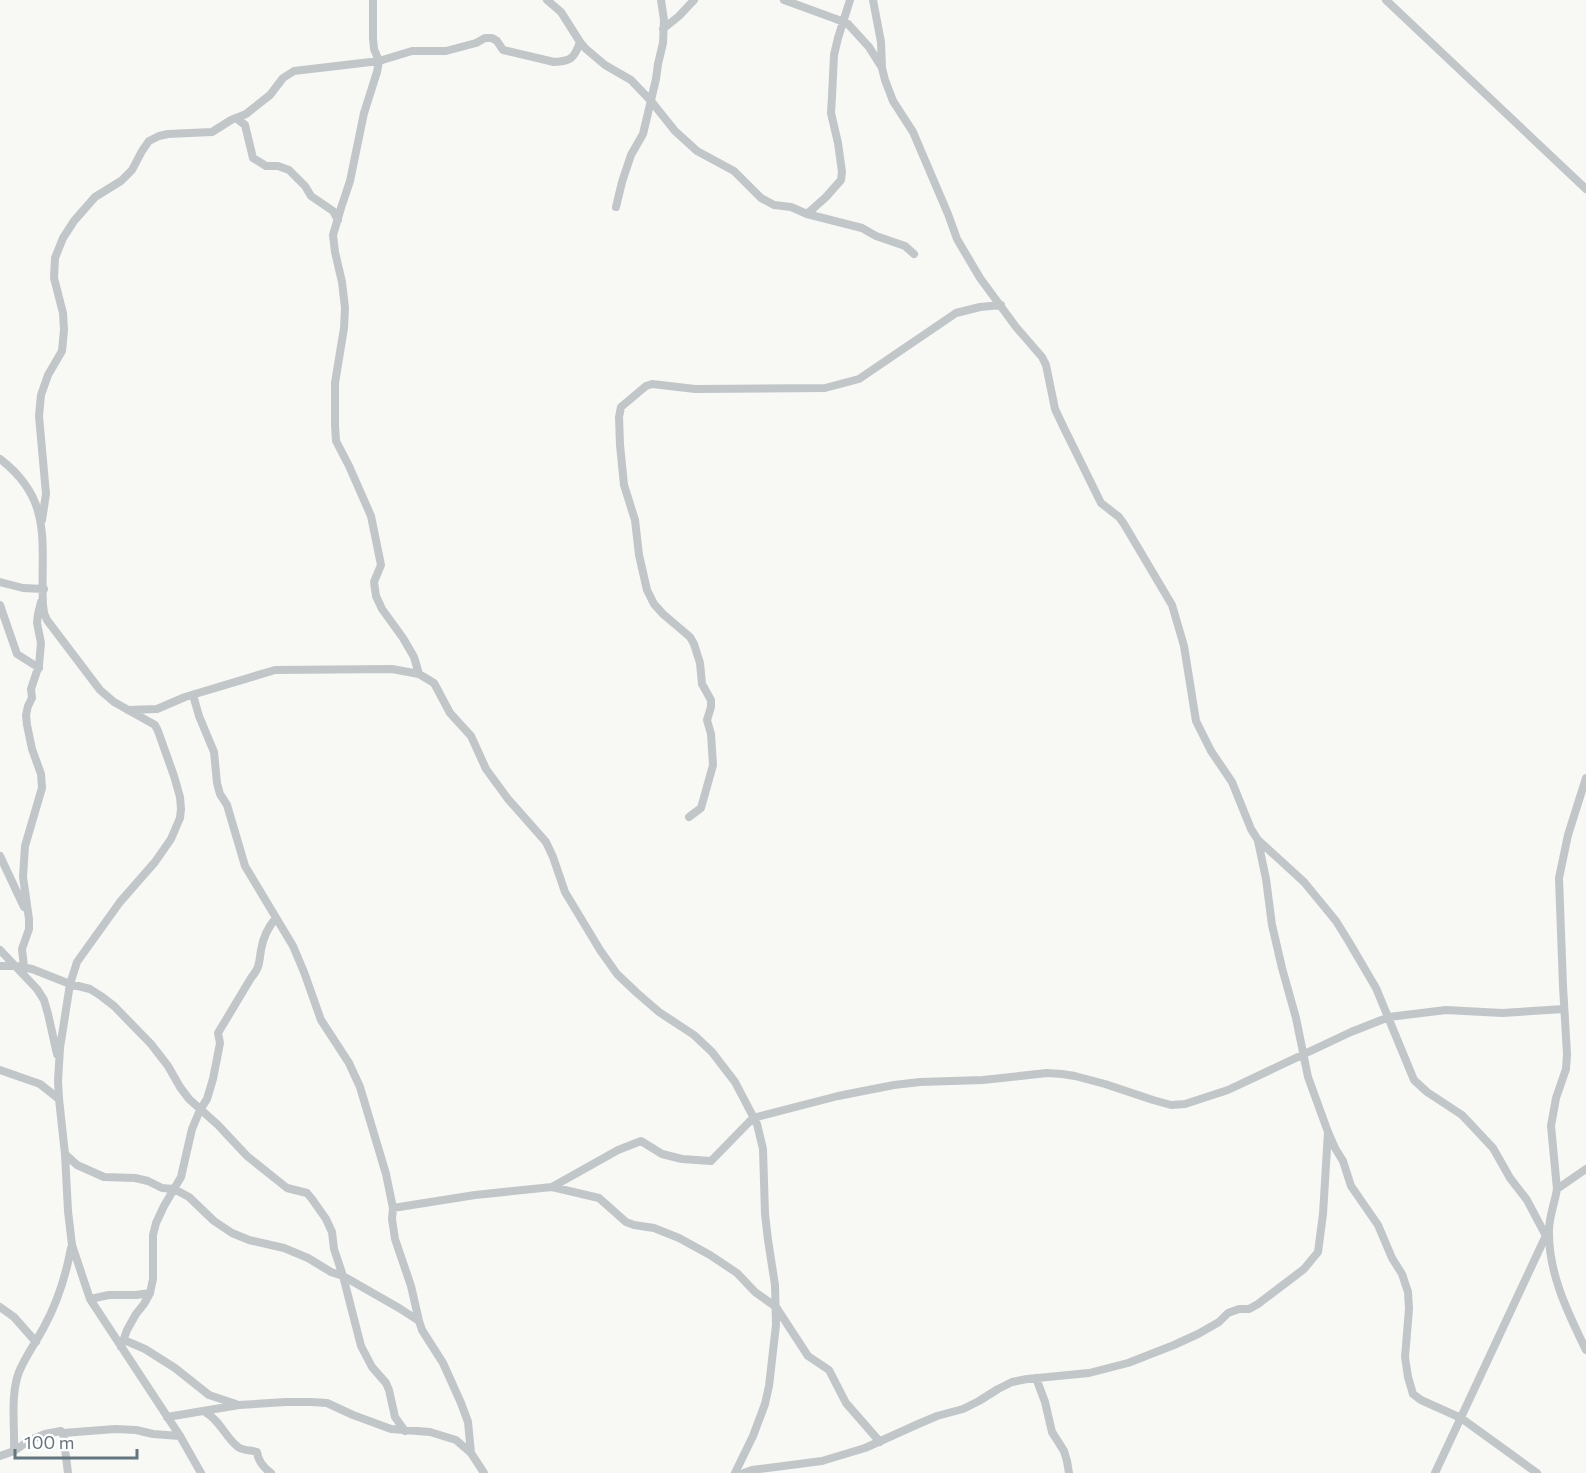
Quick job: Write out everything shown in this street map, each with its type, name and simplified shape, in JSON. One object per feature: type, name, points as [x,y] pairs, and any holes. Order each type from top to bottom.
[{"type":"street","points":[[373,0],[374,49],[379,61],[364,113],[350,181],[333,236],[345,308],[335,383],[336,441],[350,466],[371,516],[381,565],[374,582],[376,596],[409,646],[419,674]]},
{"type":"street","points":[[548,0],[561,12],[580,42],[605,65],[631,80],[675,131],[697,151],[734,171],[761,198],[774,205],[791,207],[807,214],[862,228],[876,236],[905,246],[914,254]]},
{"type":"street","points":[[616,207],[631,155],[643,134],[651,101],[663,43],[664,20],[661,0]]},
{"type":"street","points":[[663,29],[694,0]]},
{"type":"street","points":[[784,0],[848,24],[863,40],[882,68],[893,101],[913,132],[961,247],[980,278],[1016,327],[1042,357],[1046,365],[1055,409],[1101,503],[1124,524],[1172,605],[1184,646],[1196,721],[1211,751],[1232,782],[1251,829],[1258,840],[1304,882],[1336,921],[1376,988],[1414,1080],[1427,1092],[1462,1115],[1493,1148],[1510,1178],[1527,1200],[1547,1233],[1552,1262],[1565,1306],[1586,1350]]},
{"type":"street","points":[[807,214],[841,180],[838,143],[831,113],[834,55],[837,38],[850,0]]},
{"type":"street","points":[[873,0],[881,42],[882,68]]},
{"type":"street","points":[[1386,0],[1586,189]]},
{"type":"street","points":[[201,1473],[122,1343],[90,1299],[72,1245],[58,1099],[58,1061],[70,984],[81,955],[171,839],[180,818],[181,808],[180,797],[155,725],[114,702],[100,690],[54,630],[44,613],[42,522],[46,494],[39,416],[41,395],[48,375],[62,351],[64,330],[63,313],[54,278],[55,258],[63,238],[74,221],[95,197],[121,181],[132,170],[149,141],[168,134],[212,132],[246,114],[270,95],[283,78],[294,71],[379,61],[412,51],[446,51],[477,43],[485,38],[497,41],[503,50],[554,63],[570,60],[580,42]]},
{"type":"street","points":[[236,118],[245,125],[253,158],[266,166],[278,166],[289,170],[305,186],[311,196],[333,211],[338,220]]},
{"type":"street","points":[[690,817],[701,808],[713,765],[711,734],[707,720],[711,700],[702,684],[700,663],[690,637],[663,614],[654,604],[647,590],[639,555],[635,520],[624,485],[620,445],[621,407],[646,386],[652,384],[695,389],[814,389],[851,382],[872,371],[957,313],[1001,305]]},
{"type":"street","points":[[0,459],[29,488],[42,522]]},
{"type":"street","points":[[0,582],[43,592]]},
{"type":"street","points":[[20,967],[29,929],[23,878],[24,855],[43,781],[28,735],[27,715],[34,679],[39,668],[41,643],[37,623],[43,592]]},
{"type":"street","points":[[0,605],[17,654],[39,668]]},
{"type":"street","points":[[128,710],[157,709],[193,695],[275,670],[392,669],[419,674],[434,683],[450,713],[471,736],[486,769],[508,799],[546,842],[565,892],[600,951],[617,974],[637,993],[694,1035],[712,1052],[735,1082],[760,1132],[763,1149],[766,1221],[775,1285],[775,1336],[767,1395],[753,1436],[735,1473]]},
{"type":"street","points":[[193,695],[214,752],[217,783],[220,794],[227,805],[242,858],[292,946],[321,1020],[349,1063],[360,1087],[386,1174],[393,1208],[395,1239],[411,1286],[419,1321],[422,1330],[443,1362],[461,1403],[468,1422],[471,1452]]},
{"type":"street","points":[[1435,1473],[1547,1233],[1557,1189],[1551,1126],[1556,1098],[1566,1069],[1567,1054],[1559,878],[1568,836],[1586,778]]},
{"type":"street","points":[[1258,840],[1276,944],[1296,1018],[1308,1077],[1351,1186],[1378,1225],[1392,1258],[1402,1274],[1408,1292],[1405,1357],[1413,1394],[1461,1418],[1537,1473]]},
{"type":"street","points":[[0,856],[29,919]]},
{"type":"street","points":[[122,1343],[131,1323],[150,1293],[153,1279],[153,1235],[156,1223],[181,1177],[192,1129],[207,1100],[220,1043],[218,1033],[257,970],[266,933],[276,918]]},
{"type":"street","points":[[0,950],[20,967],[44,1000],[58,1061]]},
{"type":"street","points":[[0,966],[20,967],[90,989],[114,1006],[151,1044],[168,1066],[184,1094],[247,1156],[287,1188],[307,1193],[326,1219],[332,1232],[334,1249],[344,1276],[361,1346],[372,1366],[386,1383],[395,1417],[405,1431]]},
{"type":"street","points":[[552,1187],[618,1150],[640,1141],[662,1154],[682,1159],[711,1161],[753,1118],[838,1095],[894,1085],[983,1080],[1047,1073],[1075,1076],[1171,1105],[1185,1104],[1228,1090],[1351,1032],[1389,1017],[1446,1010],[1502,1013],[1564,1009]]},
{"type":"street","points":[[0,1070],[40,1084],[58,1099]]},
{"type":"street","points":[[744,1473],[783,1465],[822,1461],[865,1448],[926,1420],[963,1409],[1012,1382],[1089,1372],[1128,1363],[1197,1334],[1218,1322],[1228,1313],[1239,1309],[1249,1309],[1258,1304],[1304,1269],[1318,1252],[1323,1214],[1328,1132]]},
{"type":"street","points":[[65,1154],[77,1165],[104,1177],[135,1178],[162,1188],[174,1189],[189,1197],[214,1221],[232,1233],[249,1240],[284,1248],[308,1258],[331,1272],[344,1276],[419,1321]]},
{"type":"street","points":[[1557,1189],[1586,1169]]},
{"type":"street","points":[[393,1208],[452,1198],[552,1187],[599,1198],[626,1222],[654,1228],[693,1245],[731,1269],[755,1292],[776,1307],[808,1356],[829,1370],[846,1402],[879,1442]]},
{"type":"street","points":[[14,1451],[14,1405],[18,1373],[56,1301],[72,1245]]},
{"type":"street","points":[[90,1299],[109,1295],[150,1293]]},
{"type":"street","points":[[0,1307],[15,1317],[36,1342]]},
{"type":"street","points":[[122,1343],[145,1349],[175,1368],[209,1395],[239,1405]]},
{"type":"street","points":[[1036,1378],[1052,1432],[1064,1451],[1068,1473]]},
{"type":"street","points":[[167,1417],[239,1405],[286,1402],[327,1404],[391,1429],[430,1432],[456,1440],[471,1452],[484,1473]]},
{"type":"street","points":[[205,1412],[219,1423],[240,1449],[257,1452],[264,1469],[271,1473]]},
{"type":"street","points":[[0,1456],[14,1451],[30,1440],[62,1431],[63,1433],[115,1429],[180,1436]]},
{"type":"street","points":[[63,1433],[68,1473]]}]
